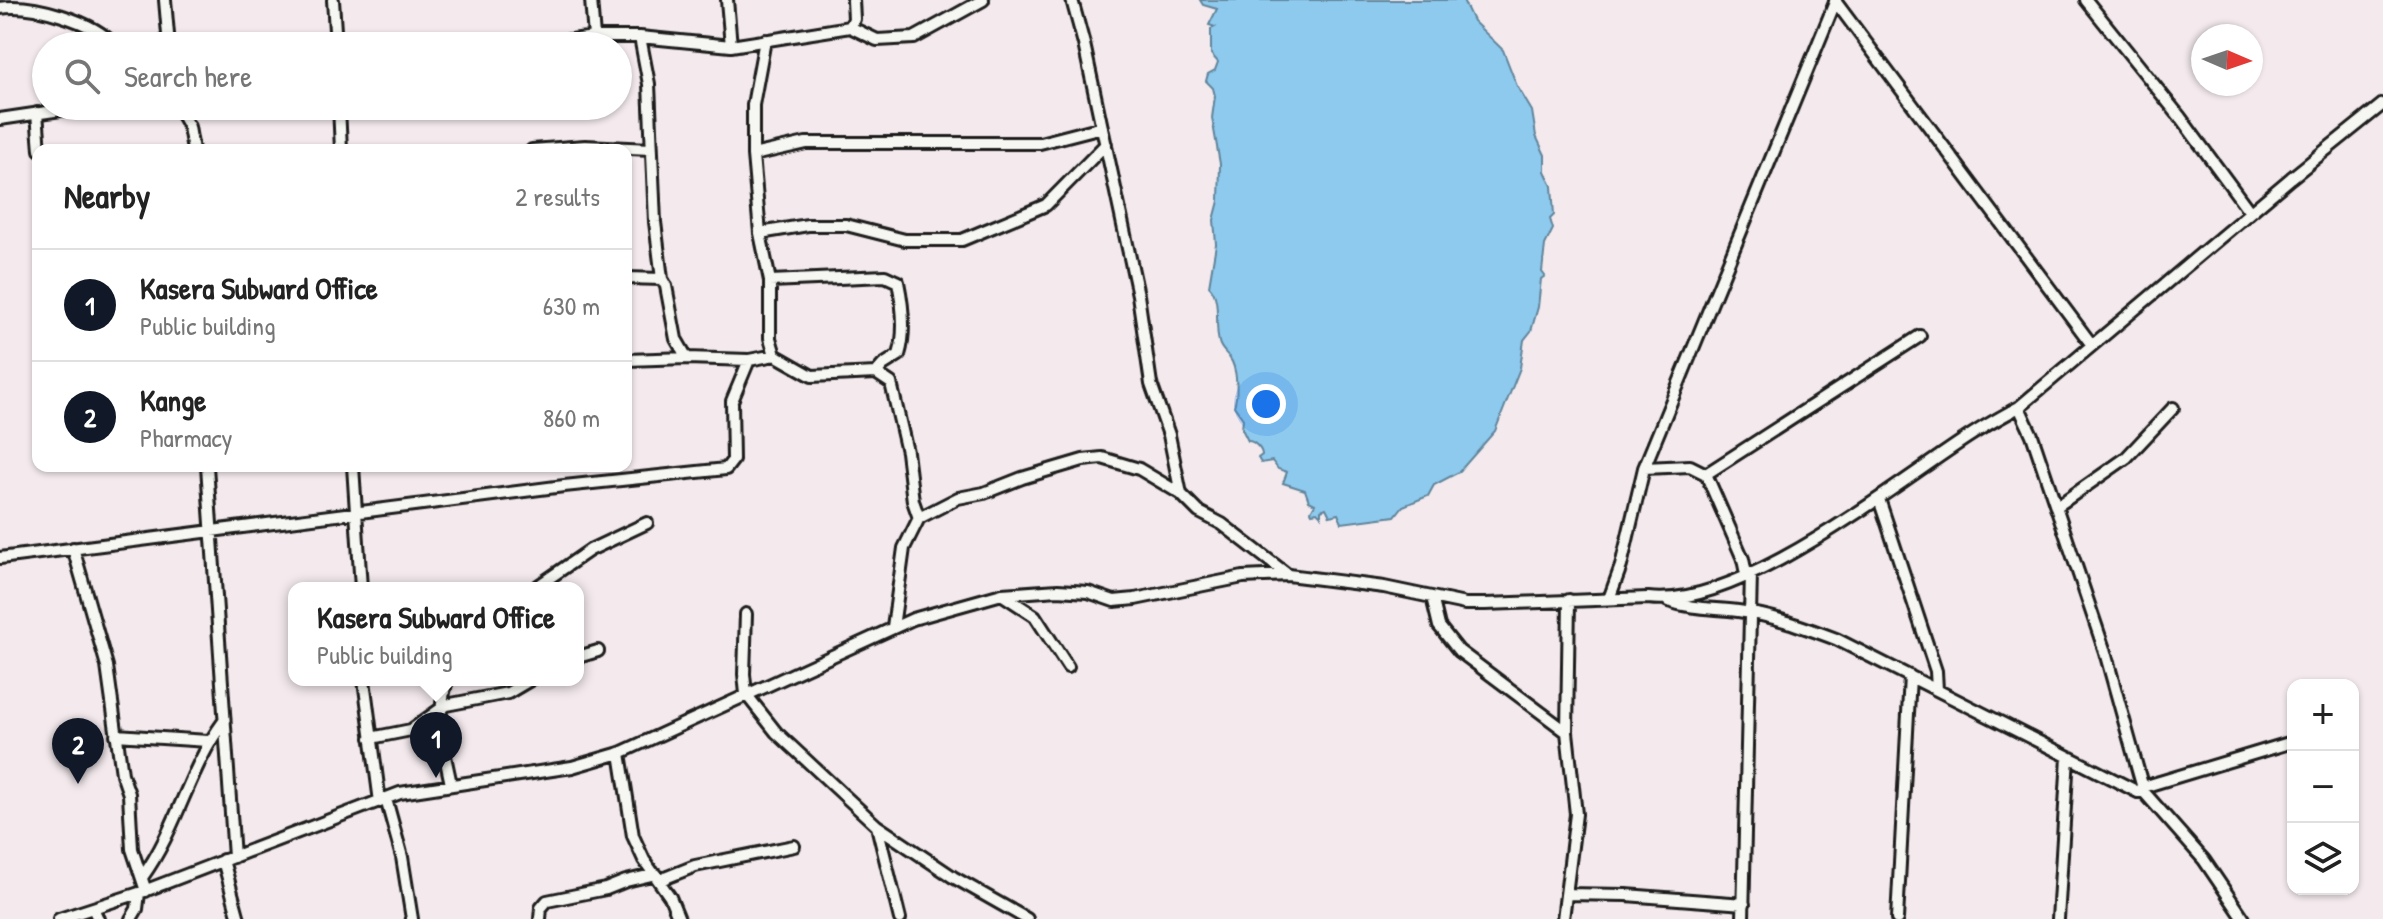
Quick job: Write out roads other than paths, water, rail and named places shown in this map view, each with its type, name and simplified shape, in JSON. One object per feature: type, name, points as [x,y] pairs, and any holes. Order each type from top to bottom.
[{"type":"street","points":[[165,0],[168,32]]},
{"type":"street","points":[[333,0],[335,32]]},
{"type":"street","points":[[591,0],[594,32]]},
{"type":"street","points":[[727,0],[731,46]]},
{"type":"street","points":[[850,27],[854,19],[853,0]]},
{"type":"street","points":[[632,37],[731,46],[850,27],[877,40],[914,38],[983,0]]},
{"type":"street","points":[[1072,0],[1138,295],[1151,384],[1169,435],[1181,494]]},
{"type":"street","points":[[1835,0],[2092,345]]},
{"type":"street","points":[[1609,599],[1621,566],[1644,468],[1835,0]]},
{"type":"street","points":[[2086,0],[2180,117],[2250,212]]},
{"type":"street","points":[[0,8],[38,9],[101,32]]},
{"type":"street","points":[[640,37],[649,84],[655,222],[662,279],[676,339],[687,358]]},
{"type":"street","points":[[765,40],[753,105],[753,155],[760,233],[770,281],[770,338],[775,355]]},
{"type":"street","points":[[1666,601],[1696,594],[1792,553],[1879,499],[1972,434],[2019,407],[2383,104]]},
{"type":"street","points":[[0,119],[32,114]]},
{"type":"street","points":[[38,120],[40,144]]},
{"type":"street","points":[[185,120],[192,144]]},
{"type":"street","points":[[340,120],[341,144]]},
{"type":"street","points":[[753,155],[806,143],[1030,144],[1088,133],[1102,127]]},
{"type":"street","points":[[760,233],[808,225],[846,225],[905,240],[962,240],[1046,205],[1106,144]]},
{"type":"street","points":[[632,149],[651,149]]},
{"type":"street","points":[[770,281],[885,276],[898,282],[903,319],[901,349],[899,355],[876,373]]},
{"type":"street","points":[[632,278],[662,279]]},
{"type":"street","points":[[1706,474],[1920,336]]},
{"type":"street","points":[[632,360],[749,360],[775,355],[812,376],[876,373],[891,383],[907,452],[913,501],[919,518]]},
{"type":"street","points":[[0,558],[564,486],[726,469],[733,460],[732,401],[749,360]]},
{"type":"street","points":[[2019,407],[2032,435],[2105,652],[2144,789],[2204,860],[2244,919]]},
{"type":"street","points":[[2056,507],[2126,458],[2173,408]]},
{"type":"street","points":[[893,627],[904,548],[919,518],[958,498],[984,493],[1083,460],[1102,458],[1139,469],[1181,494],[1199,512],[1222,524],[1288,575]]},
{"type":"street","points":[[1644,468],[1690,466],[1706,474],[1743,559],[1746,574],[1751,573]]},
{"type":"street","points":[[207,472],[224,721],[228,858],[239,919]]},
{"type":"street","points":[[354,472],[361,582]]},
{"type":"street","points":[[1879,499],[1936,671],[1937,690]]},
{"type":"street","points":[[544,582],[590,550],[647,523]]},
{"type":"street","points":[[73,548],[107,666],[122,774],[129,794],[132,849],[143,876],[143,892],[131,919]]},
{"type":"street","points":[[1743,919],[1751,573]]},
{"type":"street","points":[[59,919],[143,892],[413,790],[572,767],[620,753],[893,627],[1002,594],[1073,591],[1088,592],[1114,601],[1243,577],[1288,575],[1384,587],[1465,604],[1609,599],[1666,601],[1686,607],[1751,614],[1811,629],[2138,792],[2287,744]]},
{"type":"street","points":[[1002,594],[1035,616],[1068,667]]},
{"type":"street","points":[[1432,597],[1439,626],[1459,651],[1567,732]]},
{"type":"street","points":[[1563,919],[1576,814],[1567,732],[1569,600]]},
{"type":"street","points":[[746,614],[746,694],[776,732],[877,826],[953,877],[1027,919]]},
{"type":"street","points":[[584,655],[598,651]]},
{"type":"street","points":[[1897,919],[1910,676]]},
{"type":"street","points":[[365,686],[383,800],[402,857],[412,919]]},
{"type":"street","points":[[445,686],[439,710],[440,732],[451,784]]},
{"type":"street","points":[[371,738],[411,730],[446,705],[508,693],[520,686]]},
{"type":"street","points":[[143,876],[157,857],[208,741],[224,721]]},
{"type":"street","points":[[116,735],[208,741]]},
{"type":"street","points":[[620,753],[633,836],[679,919]]},
{"type":"street","points":[[2058,919],[2068,757]]},
{"type":"street","points":[[877,826],[900,919]]},
{"type":"street","points":[[540,919],[541,908],[547,901],[794,846]]},
{"type":"street","points":[[1566,894],[1744,904]]},
{"type":"street","points":[[93,908],[98,919]]},
{"type":"water","points":[[1200,0],[1463,0],[1473,21],[1503,50],[1517,86],[1532,111],[1536,136],[1545,155],[1545,171],[1552,186],[1554,215],[1550,219],[1553,229],[1545,245],[1542,272],[1545,276],[1541,279],[1531,331],[1524,340],[1520,368],[1495,431],[1459,472],[1434,485],[1428,496],[1403,506],[1395,516],[1342,523],[1338,514],[1330,516],[1326,508],[1321,510],[1321,516],[1317,512],[1312,513],[1315,504],[1309,501],[1305,490],[1283,483],[1287,472],[1278,469],[1272,461],[1261,463],[1258,458],[1262,455],[1261,450],[1248,441],[1242,429],[1243,419],[1234,406],[1236,374],[1220,344],[1217,305],[1209,286],[1216,244],[1214,220],[1219,201],[1220,164],[1212,118],[1215,96],[1213,88],[1206,81],[1218,62],[1211,54],[1211,29],[1215,27],[1209,25],[1217,9],[1203,5]]},
{"type":"place","name":"Kasera Subward Office","points":[[436,778]]},
{"type":"place","name":"Kange","points":[[78,784]]}]
